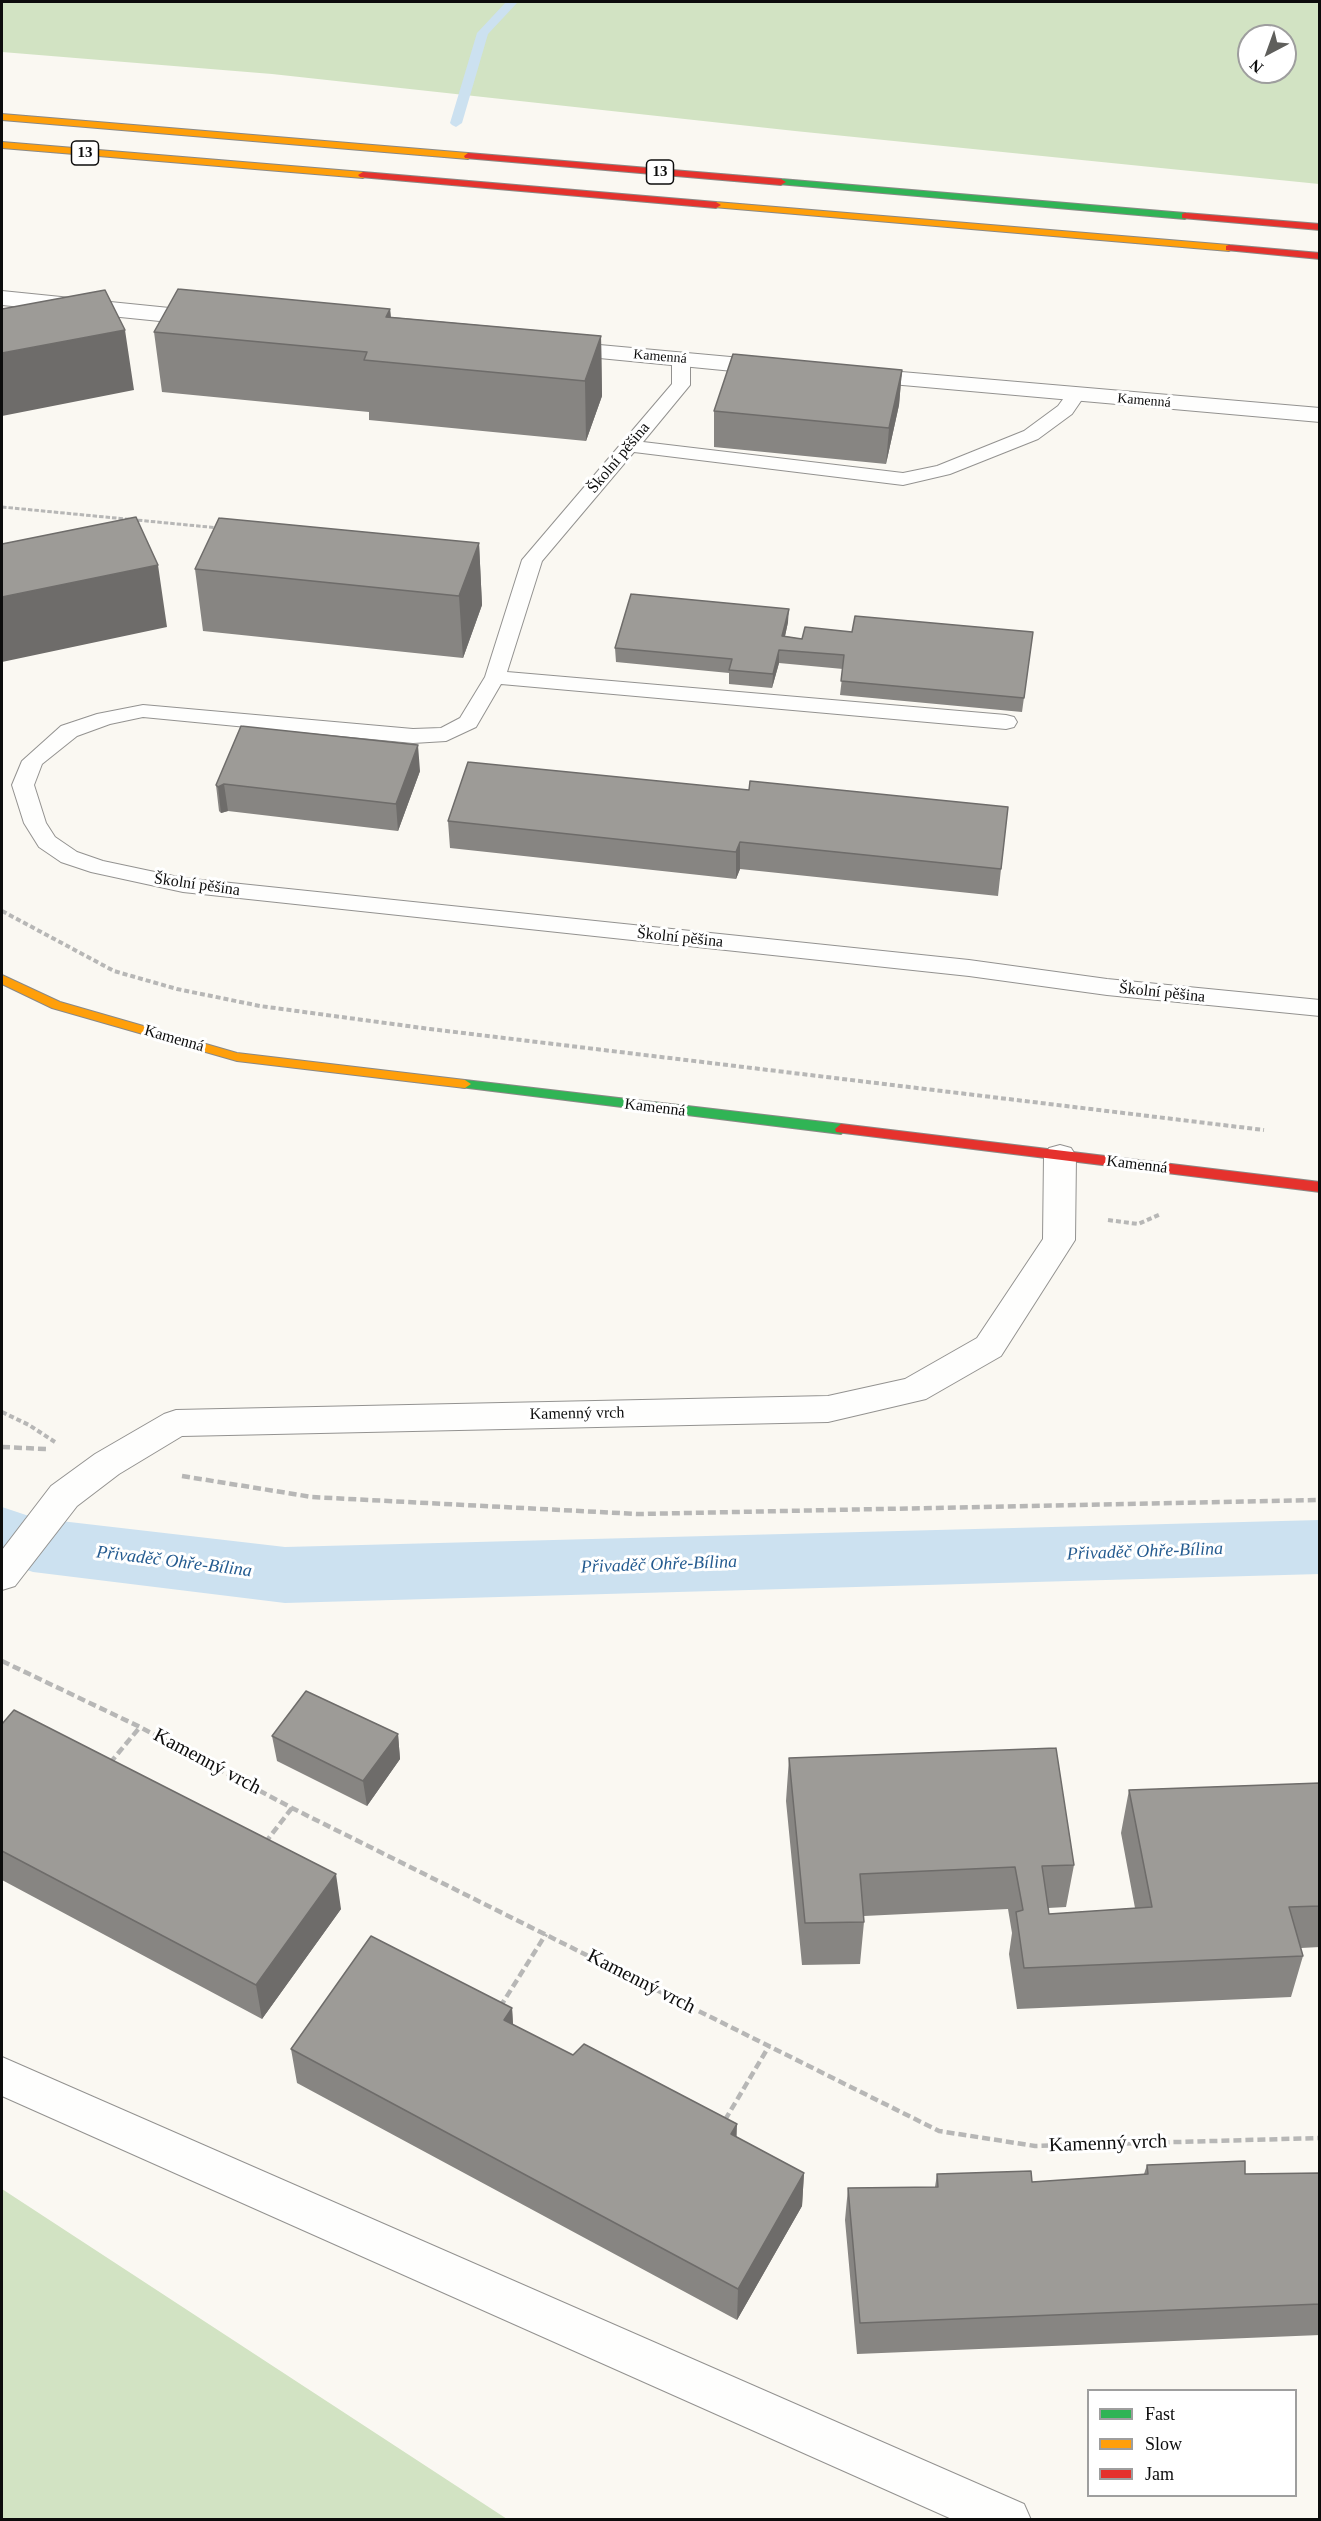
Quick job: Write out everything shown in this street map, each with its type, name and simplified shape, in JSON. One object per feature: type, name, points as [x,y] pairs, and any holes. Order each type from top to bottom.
[{"type":"main road","name":"13","points":[[2,117],[1320,227]]},
{"type":"main road","name":"13","points":[[2,145],[1320,256]]},
{"type":"main road","points":[[26,161],[169,160]]},
{"type":"main road","name":"Kamenná","points":[[2,979],[56,1005],[237,1057],[1320,1187]]},
{"type":"street","points":[[2,298],[228,320]]},
{"type":"street","name":"Kamenná","points":[[538,347],[797,370]]},
{"type":"street","name":"Kamenná","points":[[832,373],[1320,415]]},
{"type":"street","name":"Kamenný vrch","points":[[2,1576],[64,1496],[107,1464],[176,1424],[828,1409],[914,1390],[989,1347],[1059,1240],[1060,1156]]},
{"type":"street","points":[[2,2076],[1008,2520]]},
{"type":"lane","name":"Školní pěšina","points":[[681,359],[681,385],[532,560],[495,677],[468,722],[446,734],[413,736],[143,711],[105,719],[69,731],[33,761],[23,785],[35,823],[47,842],[69,857],[99,867],[183,885],[957,967],[1107,987],[1320,1008]]},
{"type":"lane","points":[[629,446],[903,479],[943,470],[1031,435],[1065,410],[1076,395]]},
{"type":"lane","points":[[495,677],[1006,722]]},
{"type":"path","points":[[2,507],[226,529]]},
{"type":"path","points":[[2,911],[114,971],[177,989],[260,1006],[430,1029],[1264,1130]]},
{"type":"path","points":[[2,1412],[29,1425],[69,1450],[107,1464],[312,1497],[638,1514],[1320,1500]]},
{"type":"path","points":[[2,1447],[69,1450]]},
{"type":"path","name":"Kamenný vrch","points":[[2,1661],[140,1727],[292,1808],[939,2131],[1035,2146],[1320,2138]]},
{"type":"path","points":[[102,1772],[140,1727]]},
{"type":"path","points":[[258,1852],[292,1808]]},
{"type":"path","points":[[499,2008],[546,1934]]},
{"type":"path","points":[[723,2123],[769,2046]]},
{"type":"green space","points":[[2,2],[1319,2],[1319,184],[795,131],[272,74],[2,52]]},
{"type":"green space","points":[[2,2189],[507,2519],[2,2519]]},
{"type":"building","points":[[178,289],[390,309],[386,317],[601,336],[585,381],[364,360],[367,352],[154,332]]},
{"type":"building","points":[[105,290],[125,330],[2,353],[2,309]]},
{"type":"building","points":[[733,354],[902,370],[889,428],[714,411]]},
{"type":"building","points":[[136,517],[158,565],[2,597],[2,544]]},
{"type":"building","points":[[219,518],[479,543],[459,596],[195,569]]},
{"type":"building","points":[[631,594],[789,609],[782,636],[802,639],[805,627],[852,632],[855,616],[1033,632],[1024,698],[841,681],[844,655],[779,650],[773,674],[729,670],[732,659],[615,648]]},
{"type":"building","points":[[241,726],[418,745],[396,804],[224,784],[218,787],[216,785]]},
{"type":"building","points":[[468,762],[749,790],[750,781],[1008,807],[1001,869],[740,842],[736,852],[448,821]]},
{"type":"building","points":[[306,1691],[398,1734],[363,1781],[272,1736]]},
{"type":"building","points":[[14,1710],[336,1874],[256,1985],[2,1851],[2,1724]]},
{"type":"building","points":[[1056,1748],[1074,1865],[1042,1866],[1049,1914],[1152,1907],[1129,1790],[1320,1783],[1320,1906],[1289,1907],[1303,1956],[1024,1968],[1016,1912],[1023,1910],[1015,1867],[860,1874],[864,1922],[805,1923],[789,1758]]},
{"type":"building","points":[[371,1936],[512,2008],[504,2020],[573,2055],[584,2044],[737,2124],[731,2134],[804,2173],[738,2289],[291,2049]]},
{"type":"building","points":[[1245,2161],[1245,2174],[1320,2173],[1320,2304],[860,2323],[848,2188],[938,2187],[937,2174],[1031,2171],[1032,2182],[1148,2174],[1147,2165]]},
{"type":"waterway","points":[[456,123],[483,33],[512,2]]},
{"type":"waterway","name":"Přivaděč Ohře-Bílina","points":[[2,1534],[33,1545],[285,1575],[1320,1547]]},
{"type":"traffic: fast","points":[[781,182],[1185,216]]},
{"type":"traffic: fast","points":[[465,1084],[841,1129]]},
{"type":"traffic: slow","points":[[2,117],[468,156]]},
{"type":"traffic: slow","points":[[2,145],[363,175]]},
{"type":"traffic: slow","points":[[716,205],[1229,248]]},
{"type":"traffic: slow","points":[[2,979],[56,1005],[237,1057],[465,1084]]},
{"type":"traffic: jam","points":[[468,156],[781,182]]},
{"type":"traffic: jam","points":[[363,175],[716,205]]},
{"type":"traffic: jam","points":[[1185,216],[1320,227]]},
{"type":"traffic: jam","points":[[1229,248],[1320,256]]},
{"type":"traffic: jam","points":[[841,1129],[1320,1187]]}]
